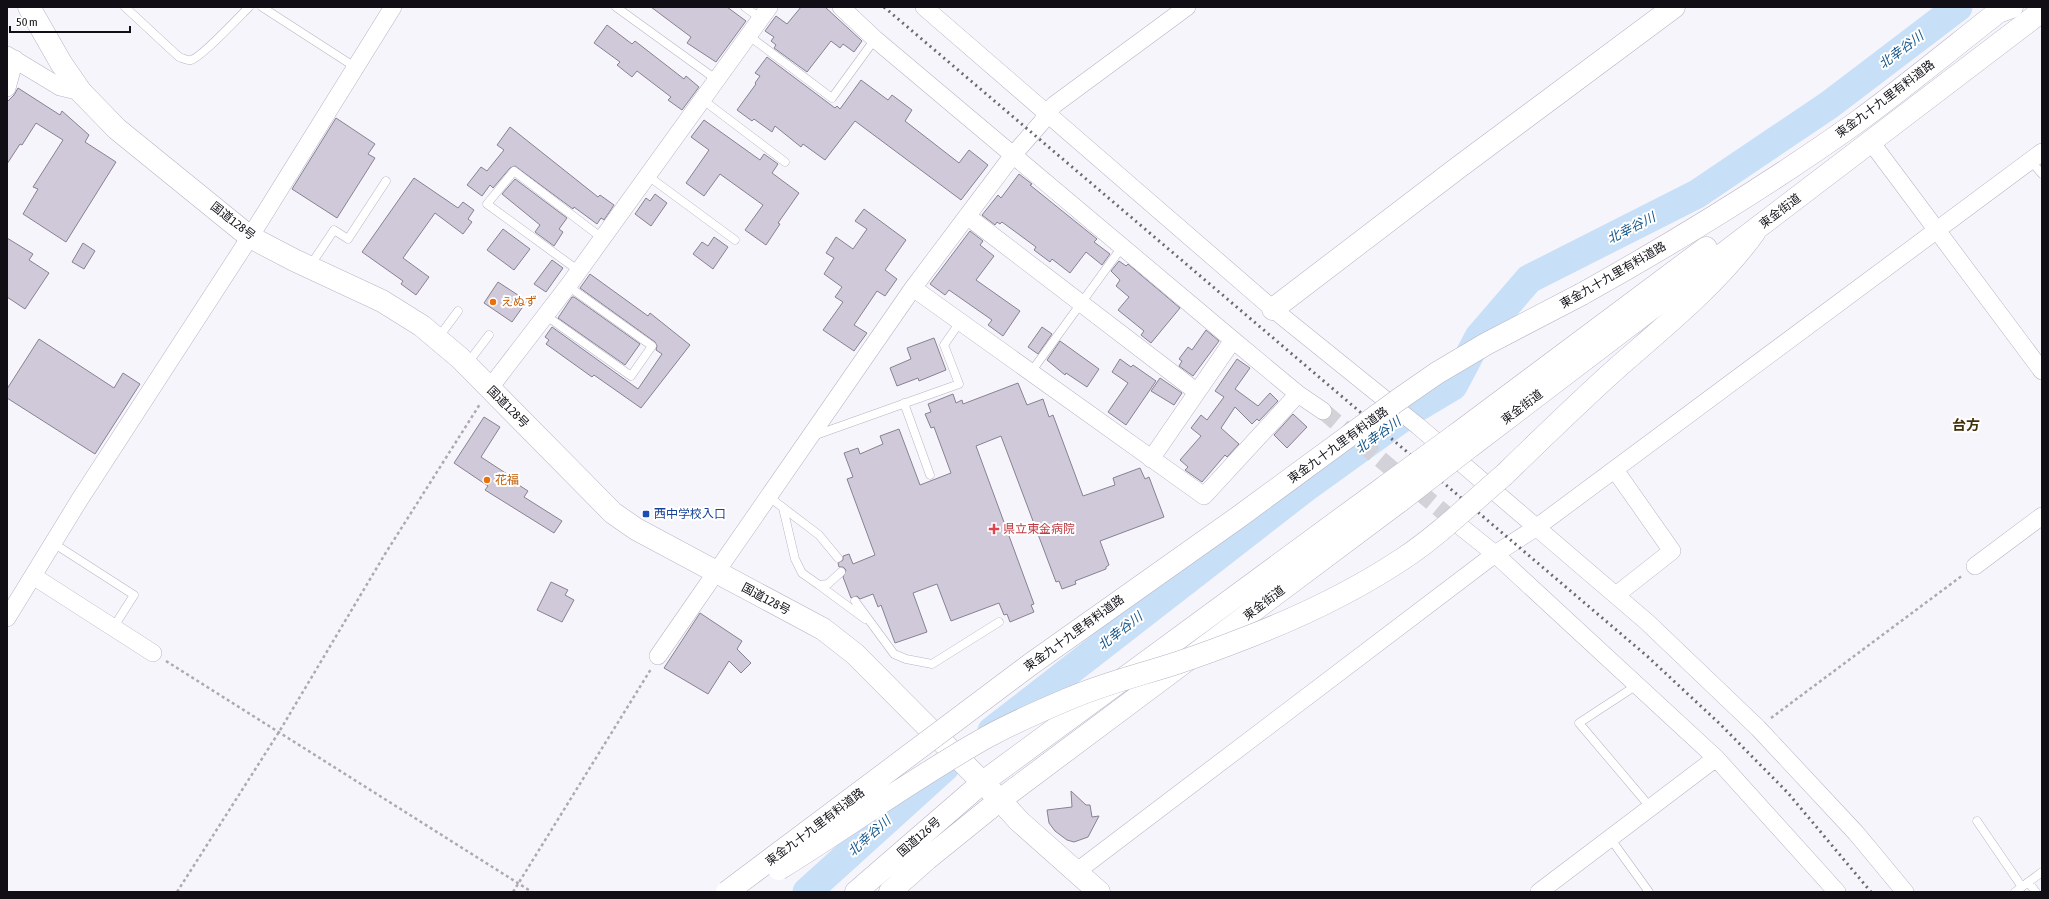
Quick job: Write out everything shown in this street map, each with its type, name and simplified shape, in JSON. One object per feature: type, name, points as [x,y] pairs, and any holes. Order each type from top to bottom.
[{"type":"main road","name":"国道128号","points":[[29,7],[60,64],[81,92],[117,129],[250,237],[382,301],[422,326],[467,365],[613,513],[636,529],[823,629],[855,654],[983,782],[1019,821],[1099,892]]},
{"type":"main road","points":[[1273,309],[1459,167],[1674,7]]},
{"type":"main road","name":"東金九十九里有料道路","points":[[727,892],[1031,664],[1438,373],[1486,344],[1647,258],[1856,122],[1998,12],[2012,7]]},
{"type":"main road","name":"東金街道","points":[[1000,800],[1394,493],[2023,7]]},
{"type":"main road","name":"東金街道","points":[[1464,440],[1760,226],[2042,11]]},
{"type":"main road","name":"東金九十九里有料道路","points":[[746,892],[825,841],[882,801],[988,736],[1068,699],[1108,684],[1179,662],[1250,636],[1305,613],[1353,588],[1405,557],[1438,532],[1504,476],[1606,378],[1679,314],[1734,261],[1760,226]]},
{"type":"main road","name":"東金街道","points":[[983,782],[1394,493]]},
{"type":"main road","name":"国道126号","points":[[856,892],[983,782]]},
{"type":"main road","name":"国道126号","points":[[890,892],[927,859],[1000,800]]},
{"type":"street","points":[[7,618],[53,543],[250,237],[393,7]]},
{"type":"street","points":[[840,7],[875,40],[1013,156],[1298,394],[1323,411]]},
{"type":"street","points":[[924,7],[1273,309],[1418,426],[1647,622],[1758,728],[1856,833],[1905,892]]},
{"type":"street","points":[[658,656],[913,288],[1013,156],[1054,105],[1187,7]]},
{"type":"street","points":[[489,389],[568,286],[765,13]]},
{"type":"street","points":[[7,88],[11,57],[60,87],[81,92]]},
{"type":"street","points":[[1871,142],[1938,229],[2042,370]]},
{"type":"street","points":[[1076,872],[1495,554],[1537,527],[1615,470],[2036,156]]},
{"type":"street","points":[[967,216],[1197,392]]},
{"type":"street","points":[[913,288],[1150,459],[1204,496],[1298,394]]},
{"type":"street","points":[[1150,459],[1233,340]]},
{"type":"street","points":[[1615,470],[1672,551],[1616,595]]},
{"type":"street","points":[[1975,566],[2042,516]]},
{"type":"street","points":[[1460,526],[1495,554],[1716,758],[1837,892]]},
{"type":"street","points":[[33,576],[153,653]]},
{"type":"street","points":[[1539,892],[1716,758]]},
{"type":"lane","points":[[125,7],[179,57],[187,60],[193,60],[249,7]]},
{"type":"lane","points":[[262,7],[355,67]]},
{"type":"lane","points":[[616,7],[718,80]]},
{"type":"lane","points":[[745,7],[765,13]]},
{"type":"lane","points":[[749,36],[832,98],[875,40]]},
{"type":"lane","points":[[703,100],[785,162]]},
{"type":"lane","points":[[2036,156],[2042,174]]},
{"type":"lane","points":[[579,271],[487,204],[514,171],[602,238]]},
{"type":"lane","points":[[648,176],[735,240]]},
{"type":"lane","points":[[310,267],[334,230],[348,239],[386,181]]},
{"type":"lane","points":[[1031,372],[1122,247]]},
{"type":"lane","points":[[546,315],[631,376],[652,346],[568,286]]},
{"type":"lane","points":[[438,339],[458,312]]},
{"type":"lane","points":[[810,437],[959,384],[944,345],[960,322]]},
{"type":"lane","points":[[467,365],[489,335]]},
{"type":"lane","points":[[904,404],[930,475]]},
{"type":"lane","points":[[769,497],[819,535],[838,558]]},
{"type":"lane","points":[[783,508],[795,559],[802,573],[872,624]]},
{"type":"lane","points":[[53,543],[134,595],[113,628]]},
{"type":"lane","points":[[819,585],[828,584],[841,572]]},
{"type":"lane","points":[[855,601],[894,654],[906,659],[932,664],[999,622]]},
{"type":"lane","points":[[1637,685],[1579,722],[1651,808]]},
{"type":"lane","points":[[1977,821],[2025,884],[2036,892]]},
{"type":"lane","points":[[1610,838],[1649,892]]},
{"type":"lane","points":[[2015,892],[2042,872]]},
{"type":"path","points":[[177,892],[279,732],[385,554],[489,389]]},
{"type":"path","points":[[1758,728],[1975,566]]},
{"type":"path","points":[[153,653],[532,892]]},
{"type":"path","points":[[513,892],[658,656]]},
{"type":"building","points":[[651,7],[727,7],[746,21],[716,62],[687,43],[691,37]]},
{"type":"building","points":[[801,7],[825,7],[862,41],[854,52],[843,44],[840,48],[831,41],[807,72],[774,48],[776,45],[771,41],[774,37],[765,31],[776,16],[787,24]]},
{"type":"building","points":[[607,25],[632,44],[635,41],[684,79],[686,76],[699,87],[682,110],[668,100],[671,97],[637,71],[632,77],[617,65],[620,62],[594,43]]},
{"type":"building","points":[[767,57],[835,108],[837,106],[840,109],[861,80],[888,100],[892,95],[912,110],[905,121],[959,163],[969,150],[988,165],[961,200],[855,121],[825,160],[803,144],[801,147],[775,126],[772,132],[754,119],[752,121],[737,110],[756,84],[755,83],[760,76],[755,73]]},
{"type":"building","points":[[18,88],[60,115],[62,111],[89,135],[85,142],[116,162],[66,242],[23,214],[38,189],[33,187],[63,140],[36,123],[22,145],[20,144],[7,164],[7,102]]},
{"type":"building","points":[[336,118],[375,144],[368,154],[375,158],[337,218],[292,189]]},
{"type":"building","points":[[704,120],[760,160],[764,154],[778,164],[772,173],[799,193],[778,223],[780,224],[766,245],[745,230],[763,205],[720,174],[704,196],[686,183],[709,150],[691,137]]},
{"type":"building","points":[[510,127],[598,197],[600,195],[614,205],[604,220],[601,218],[597,224],[574,207],[573,209],[515,166],[510,168],[493,188],[490,185],[482,196],[467,185],[481,167],[487,171],[504,150],[497,145]]},
{"type":"building","points":[[1019,174],[1032,184],[1030,185],[1097,239],[1094,242],[1110,254],[1102,265],[1086,252],[1070,273],[1052,259],[1050,262],[1034,250],[1036,247],[1002,222],[1000,224],[997,222],[995,225],[982,215],[998,195],[1001,198]]},
{"type":"building","points":[[414,178],[458,208],[463,202],[474,210],[468,219],[472,222],[463,234],[435,213],[403,258],[429,277],[416,295],[401,284],[403,281],[362,252]]},
{"type":"building","points":[[515,179],[567,218],[559,229],[563,232],[554,246],[535,232],[540,225],[502,194]]},
{"type":"building","points":[[655,194],[667,203],[651,226],[635,214],[646,198],[650,201]]},
{"type":"building","points":[[864,209],[906,240],[885,270],[897,279],[885,296],[877,291],[854,325],[867,333],[854,351],[823,330],[843,302],[835,297],[842,287],[824,274],[834,258],[826,253],[836,237],[853,249],[867,229],[855,221]]},
{"type":"building","points":[[503,229],[530,249],[514,270],[487,250]]},
{"type":"building","points":[[970,231],[983,241],[980,245],[994,256],[976,280],[1020,311],[1003,336],[988,325],[992,320],[949,290],[945,295],[930,284]]},
{"type":"building","points":[[714,237],[728,247],[713,269],[693,254],[702,242],[708,246]]},
{"type":"building","points":[[7,238],[33,254],[29,260],[49,273],[25,309],[7,297]]},
{"type":"building","points":[[83,243],[95,251],[84,269],[72,262]]},
{"type":"building","points":[[552,260],[563,268],[546,292],[534,284]]},
{"type":"building","points":[[1119,261],[1126,266],[1128,264],[1180,308],[1151,343],[1141,335],[1144,331],[1118,310],[1129,297],[1116,286],[1120,280],[1111,271]]},
{"type":"building","points":[[590,274],[648,316],[650,313],[690,345],[641,408],[594,375],[592,377],[546,344],[549,340],[545,337],[552,327],[638,389],[662,354],[656,350],[657,346],[655,342],[580,288]]},
{"type":"building","points":[[498,282],[527,301],[512,322],[484,303]]},
{"type":"building","points":[[572,297],[640,344],[625,365],[558,318]]},
{"type":"building","points":[[1042,327],[1052,334],[1038,354],[1028,347]]},
{"type":"building","points":[[1206,330],[1219,341],[1193,376],[1179,366],[1182,361],[1179,359],[1188,347],[1192,350]]},
{"type":"building","points":[[934,338],[946,370],[919,381],[918,378],[897,386],[890,368],[911,359],[907,348]]},
{"type":"building","points":[[39,339],[114,388],[123,373],[140,384],[95,454],[7,398],[7,389]]},
{"type":"building","points":[[1060,341],[1099,369],[1087,387],[1066,373],[1065,375],[1047,360]]},
{"type":"building","points":[[1120,359],[1131,367],[1133,365],[1156,381],[1126,425],[1108,412],[1128,383],[1112,372]]},
{"type":"building","points":[[1237,359],[1250,368],[1235,389],[1258,406],[1270,393],[1278,401],[1259,421],[1257,419],[1252,424],[1235,407],[1221,428],[1239,444],[1227,457],[1225,455],[1202,482],[1185,470],[1188,467],[1180,460],[1201,436],[1191,428],[1201,415],[1207,420],[1224,397],[1215,391]]},
{"type":"building","points":[[1160,378],[1182,393],[1174,405],[1151,391]]},
{"type":"building","points":[[1018,383],[1027,405],[1043,399],[1049,417],[1053,415],[1083,496],[1115,485],[1113,478],[1140,468],[1145,479],[1149,477],[1164,517],[1100,541],[1109,565],[1106,569],[1075,581],[1076,584],[1062,589],[1059,581],[1056,582],[1001,436],[976,446],[1034,604],[1031,605],[1034,612],[1010,622],[1007,614],[1004,615],[999,603],[951,621],[937,584],[913,593],[927,632],[895,643],[881,605],[878,607],[873,594],[860,599],[857,596],[851,598],[843,577],[846,570],[843,567],[839,567],[838,563],[843,560],[843,556],[849,554],[853,564],[875,555],[847,479],[853,477],[844,453],[858,448],[860,454],[883,444],[880,436],[899,429],[920,485],[951,473],[934,427],[931,428],[925,414],[931,412],[928,404],[953,394],[956,403],[962,400],[963,404]]},
{"type":"building","points":[[1293,414],[1307,427],[1287,448],[1274,435]]},
{"type":"building","points":[[484,417],[500,427],[481,457],[507,474],[505,476],[528,491],[524,497],[562,521],[554,533],[485,490],[488,486],[454,463]]},
{"type":"building","points":[[551,582],[568,590],[565,595],[574,600],[562,622],[537,610]]},
{"type":"building","points":[[700,613],[742,641],[737,649],[751,663],[741,673],[729,661],[708,694],[664,668]]},
{"type":"building","points":[[1071,791],[1086,805],[1090,805],[1092,817],[1099,816],[1088,837],[1074,842],[1067,840],[1055,831],[1049,823],[1047,810],[1072,807]]},
{"type":"waterway","name":"北幸谷川","points":[[992,731],[1305,488],[1416,408],[1453,386],[1479,337],[1529,279],[1697,194],[1829,105],[1958,7]]},
{"type":"waterway","name":"北幸谷川","points":[[807,892],[945,767]]},
{"type":"tunnel","points":[[1323,411],[1460,526]]},
{"type":"railway","points":[[884,7],[1647,656],[1720,724],[1788,793],[1871,892]]},
{"type":"place","name":"えぬず","points":[[493,302]]},
{"type":"place","name":"花福","points":[[487,480]]},
{"type":"place","name":"西中学校入口","points":[[646,514]]},
{"type":"place","name":"県立東金病院","points":[[994,529]]},
{"type":"district","name":"台方","points":[[1966,425]]}]
